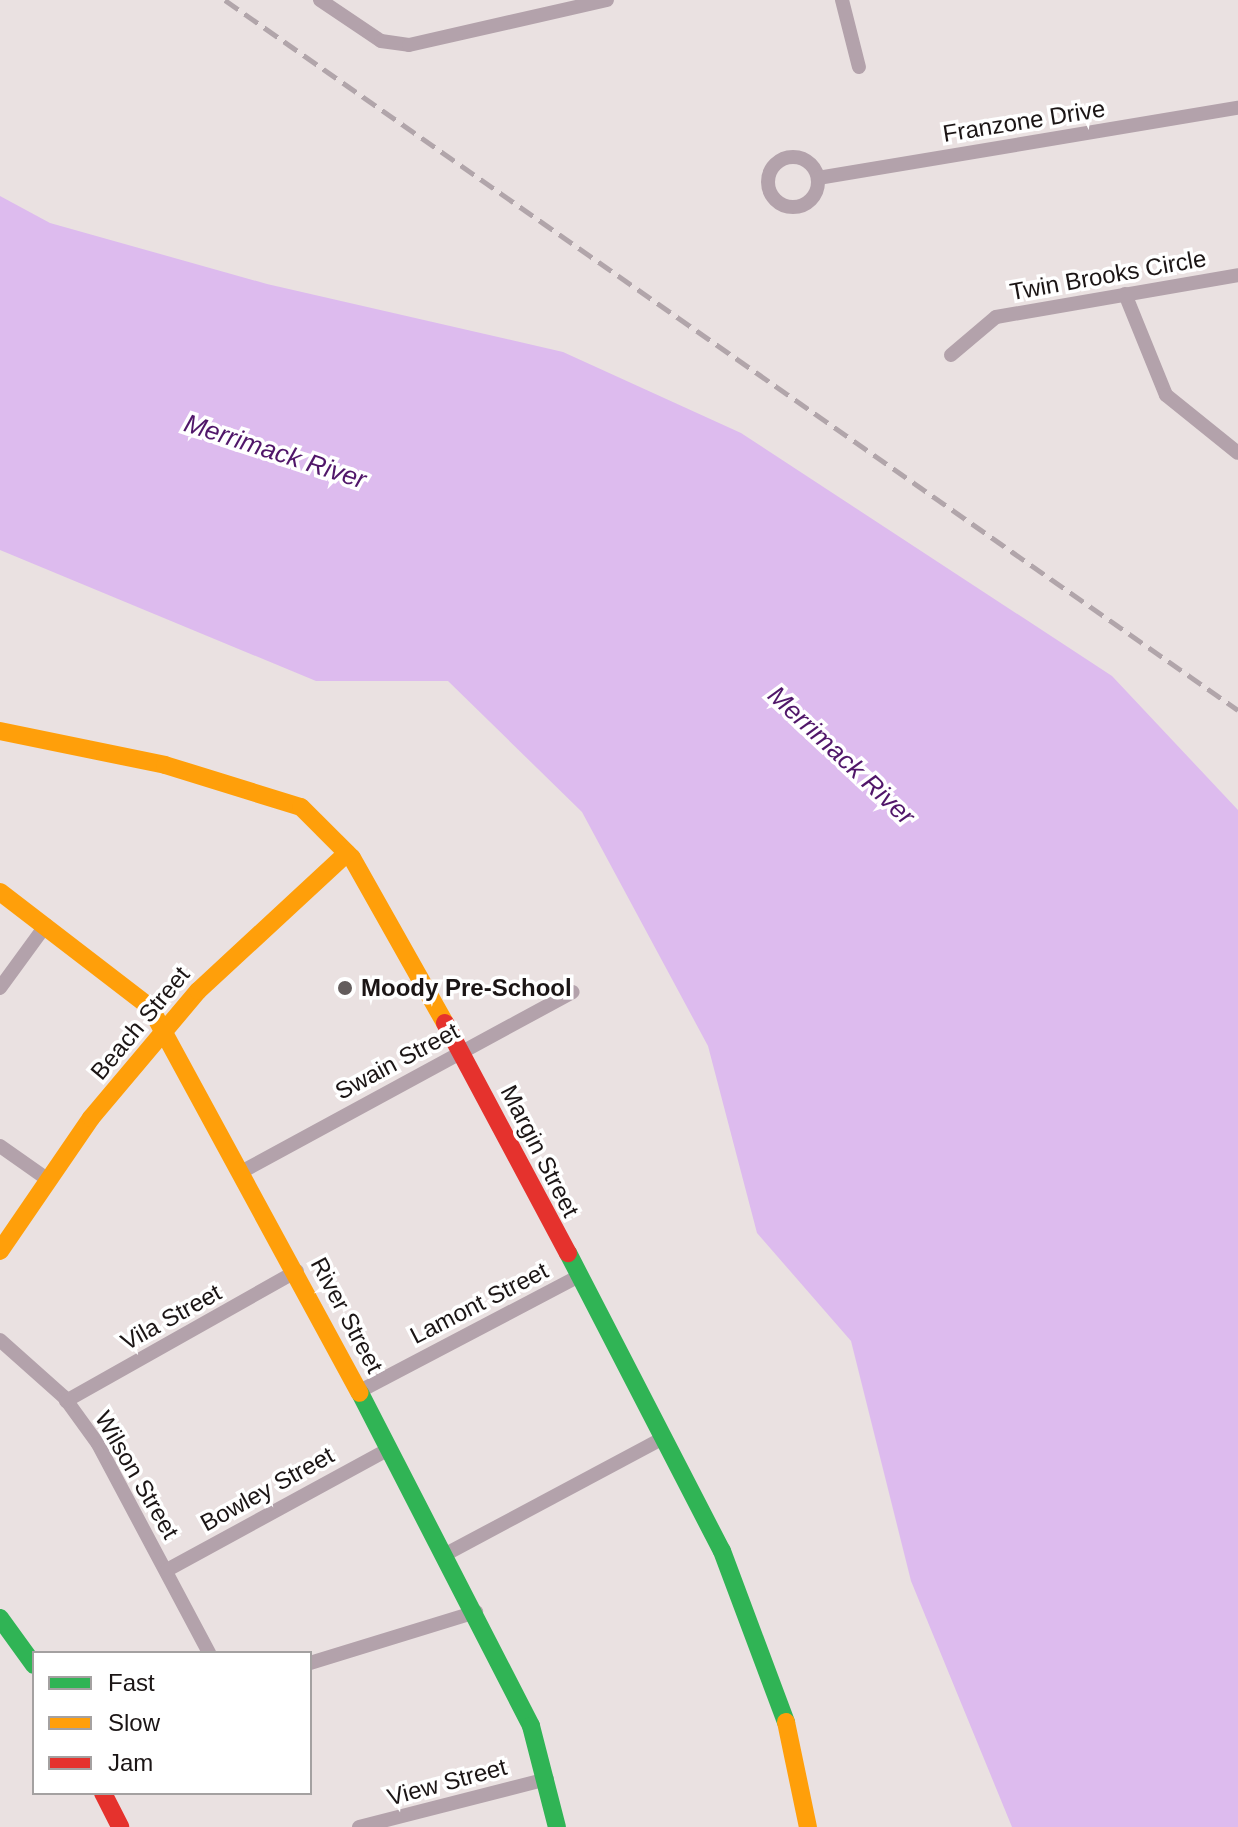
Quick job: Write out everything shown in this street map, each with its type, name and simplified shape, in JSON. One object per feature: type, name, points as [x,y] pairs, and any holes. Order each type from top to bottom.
[{"type":"street","points":[[320,0],[394,44],[450,40],[607,0]]},
{"type":"street","points":[[842,0],[859,67]]},
{"type":"street","name":"Franzone Drive","points":[[818,178],[1238,108]]},
{"type":"street","name":"Twin Brooks Circle","points":[[951,355],[996,317],[1238,275]]},
{"type":"street","points":[[1125,294],[1166,395],[1238,453]]},
{"type":"street","name":"Margin Street","points":[[0,731],[165,765],[301,807],[347,853],[461,1052],[722,1551],[794,1742],[808,1827]]},
{"type":"street","name":"Beach Street","points":[[0,1251],[47,1179],[165,1029],[302,888],[347,853]]},
{"type":"street","name":"River Street","points":[[0,892],[107,968],[165,1029],[297,1271],[476,1612],[531,1726],[557,1827]]},
{"type":"street","points":[[0,988],[46,925]]},
{"type":"street","name":"Swain Street","points":[[243,1171],[573,992]]},
{"type":"street","points":[[0,1146],[47,1179]]},
{"type":"street","name":"Vila Street","points":[[66,1401],[297,1271]]},
{"type":"street","name":"Lamont Street","points":[[360,1391],[577,1277]]},
{"type":"street","name":"Wilson Street","points":[[0,1340],[66,1401],[167,1570],[208,1651]]},
{"type":"street","points":[[446,1554],[663,1438]]},
{"type":"street","name":"Bowley Street","points":[[167,1570],[389,1449]]},
{"type":"street","points":[[312,1662],[476,1612]]},
{"type":"street","points":[[0,1618],[32,1662]]},
{"type":"street","name":"View Street","points":[[359,1827],[547,1779]]},
{"type":"street","points":[[104,1795],[120,1827]]},
{"type":"water","name":"Merrimack River","points":[[0,196],[50,223],[267,284],[563,352],[741,433],[1112,676],[1238,810],[1238,1827],[1012,1827],[911,1581],[851,1341],[757,1233],[708,1046],[582,812],[448,681],[316,681],[0,550]]},
{"type":"railway","points":[[225,0],[1238,710]]},
{"type":"traffic: fast","points":[[568,1253],[722,1551],[786,1722]]},
{"type":"traffic: fast","points":[[360,1393],[531,1726],[557,1827]]},
{"type":"traffic: fast","points":[[0,1618],[32,1662]]},
{"type":"traffic: slow","points":[[0,731],[165,765],[301,807],[352,858],[445,1023]]},
{"type":"traffic: slow","points":[[0,1251],[91,1118],[198,991],[347,853]]},
{"type":"traffic: slow","points":[[0,892],[150,1007],[360,1393]]},
{"type":"traffic: slow","points":[[786,1722],[808,1827]]},
{"type":"traffic: jam","points":[[445,1023],[568,1253]]},
{"type":"traffic: jam","points":[[104,1795],[120,1827]]},
{"type":"place","name":"Moody Pre-School","points":[[345,988]]}]
